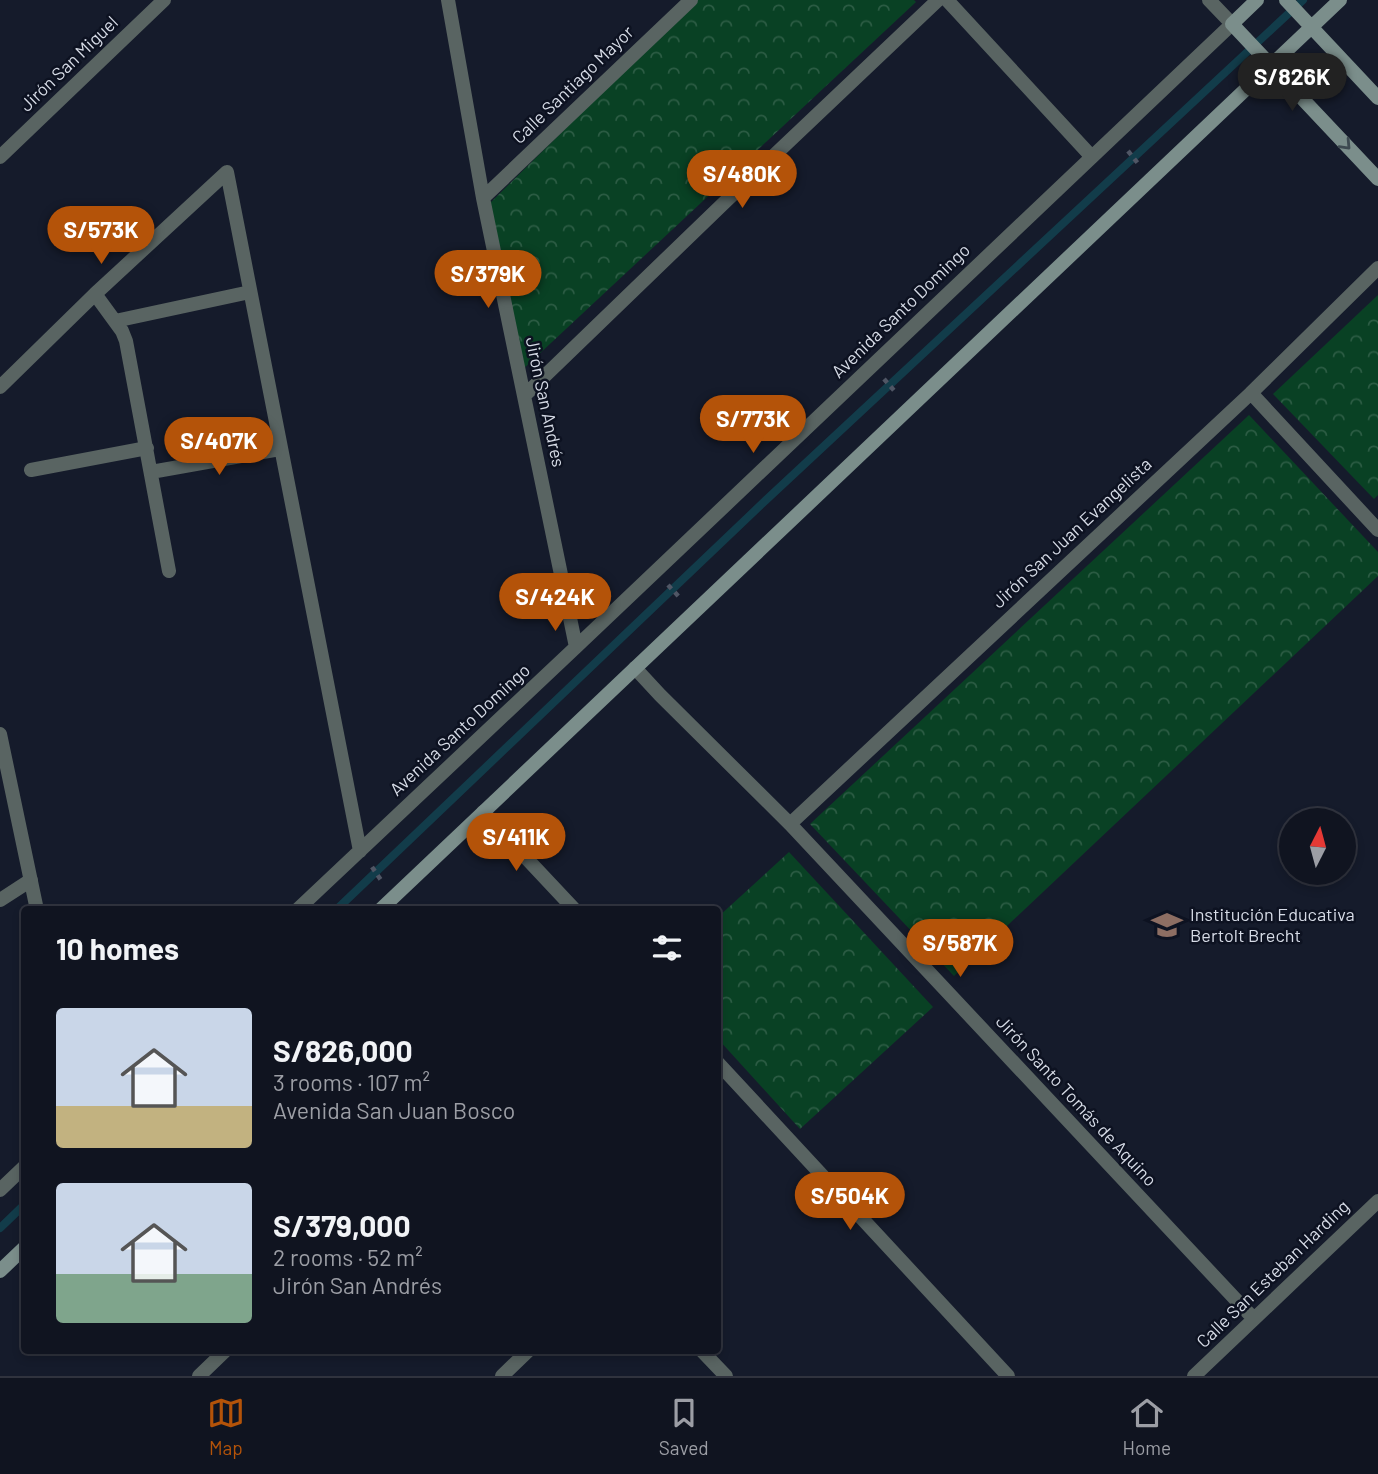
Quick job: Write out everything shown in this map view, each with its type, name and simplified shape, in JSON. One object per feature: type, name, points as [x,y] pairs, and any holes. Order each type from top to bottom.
[{"type":"main road","name":"Avenida Santo Domingo","points":[[1232,24],[1257,0]]},
{"type":"main road","points":[[1286,0],[1378,98]]},
{"type":"main road","points":[[384,906],[1340,0]]},
{"type":"main road","points":[[1232,24],[1378,179]]},
{"type":"main road","points":[[0,1271],[21,1251]]},
{"type":"street","name":"Jirón San Miguel","points":[[0,157],[164,0]]},
{"type":"street","name":"Jirón San Andrés","points":[[448,0],[483,198],[576,647]]},
{"type":"street","name":"Calle Santiago Mayor","points":[[483,198],[691,0]]},
{"type":"street","points":[[524,396],[938,0]]},
{"type":"street","points":[[947,0],[1091,156]]},
{"type":"street","points":[[1209,0],[1232,24]]},
{"type":"street","name":"Avenida Santo Domingo","points":[[301,906],[1232,24]]},
{"type":"street","points":[[0,387],[95,294],[227,172],[360,851]]},
{"type":"street","name":"Jirón San Juan Evangelista","points":[[790,824],[1251,393],[1378,268]]},
{"type":"street","points":[[115,321],[250,292]]},
{"type":"street","points":[[95,294],[122,331],[126,341],[169,570]]},
{"type":"street","points":[[1251,393],[1378,530]]},
{"type":"street","points":[[32,470],[147,448]]},
{"type":"street","points":[[151,472],[280,449]]},
{"type":"street","name":"Jirón Santo Tomás de Aquino","points":[[635,668],[790,824],[1254,1319]]},
{"type":"street","points":[[0,734],[36,906]]},
{"type":"street","points":[[483,812],[571,906]]},
{"type":"street","points":[[0,900],[31,880]]},
{"type":"street","points":[[721,1066],[1008,1376]]},
{"type":"street","points":[[0,1190],[21,1170]]},
{"type":"street","name":"Calle San Esteban Harding","points":[[1194,1376],[1378,1200]]},
{"type":"street","points":[[199,1376],[222,1354]]},
{"type":"street","points":[[502,1376],[525,1354]]},
{"type":"street","points":[[705,1354],[726,1376]]},
{"type":"path","points":[[1113,135],[1152,178]]},
{"type":"path","points":[[872,365],[909,408]]},
{"type":"path","points":[[656,571],[693,613]]},
{"type":"path","points":[[360,851],[393,898]]},
{"type":"green space","points":[[696,0],[916,2],[521,371],[484,209]]},
{"type":"green space","points":[[1378,295],[1378,495],[1374,499],[1273,394]]},
{"type":"green space","points":[[1249,415],[1378,552],[1378,576],[954,976],[810,824]]},
{"type":"green space","points":[[789,852],[933,1007],[800,1129],[721,1042],[721,914]]},
{"type":"waterway","points":[[340,906],[766,500],[1303,0]]},
{"type":"waterway","points":[[0,1228],[21,1208]]},
{"type":"place","name":"Institución Educativa Bertolt Brecht","points":[[1167,925]]}]
